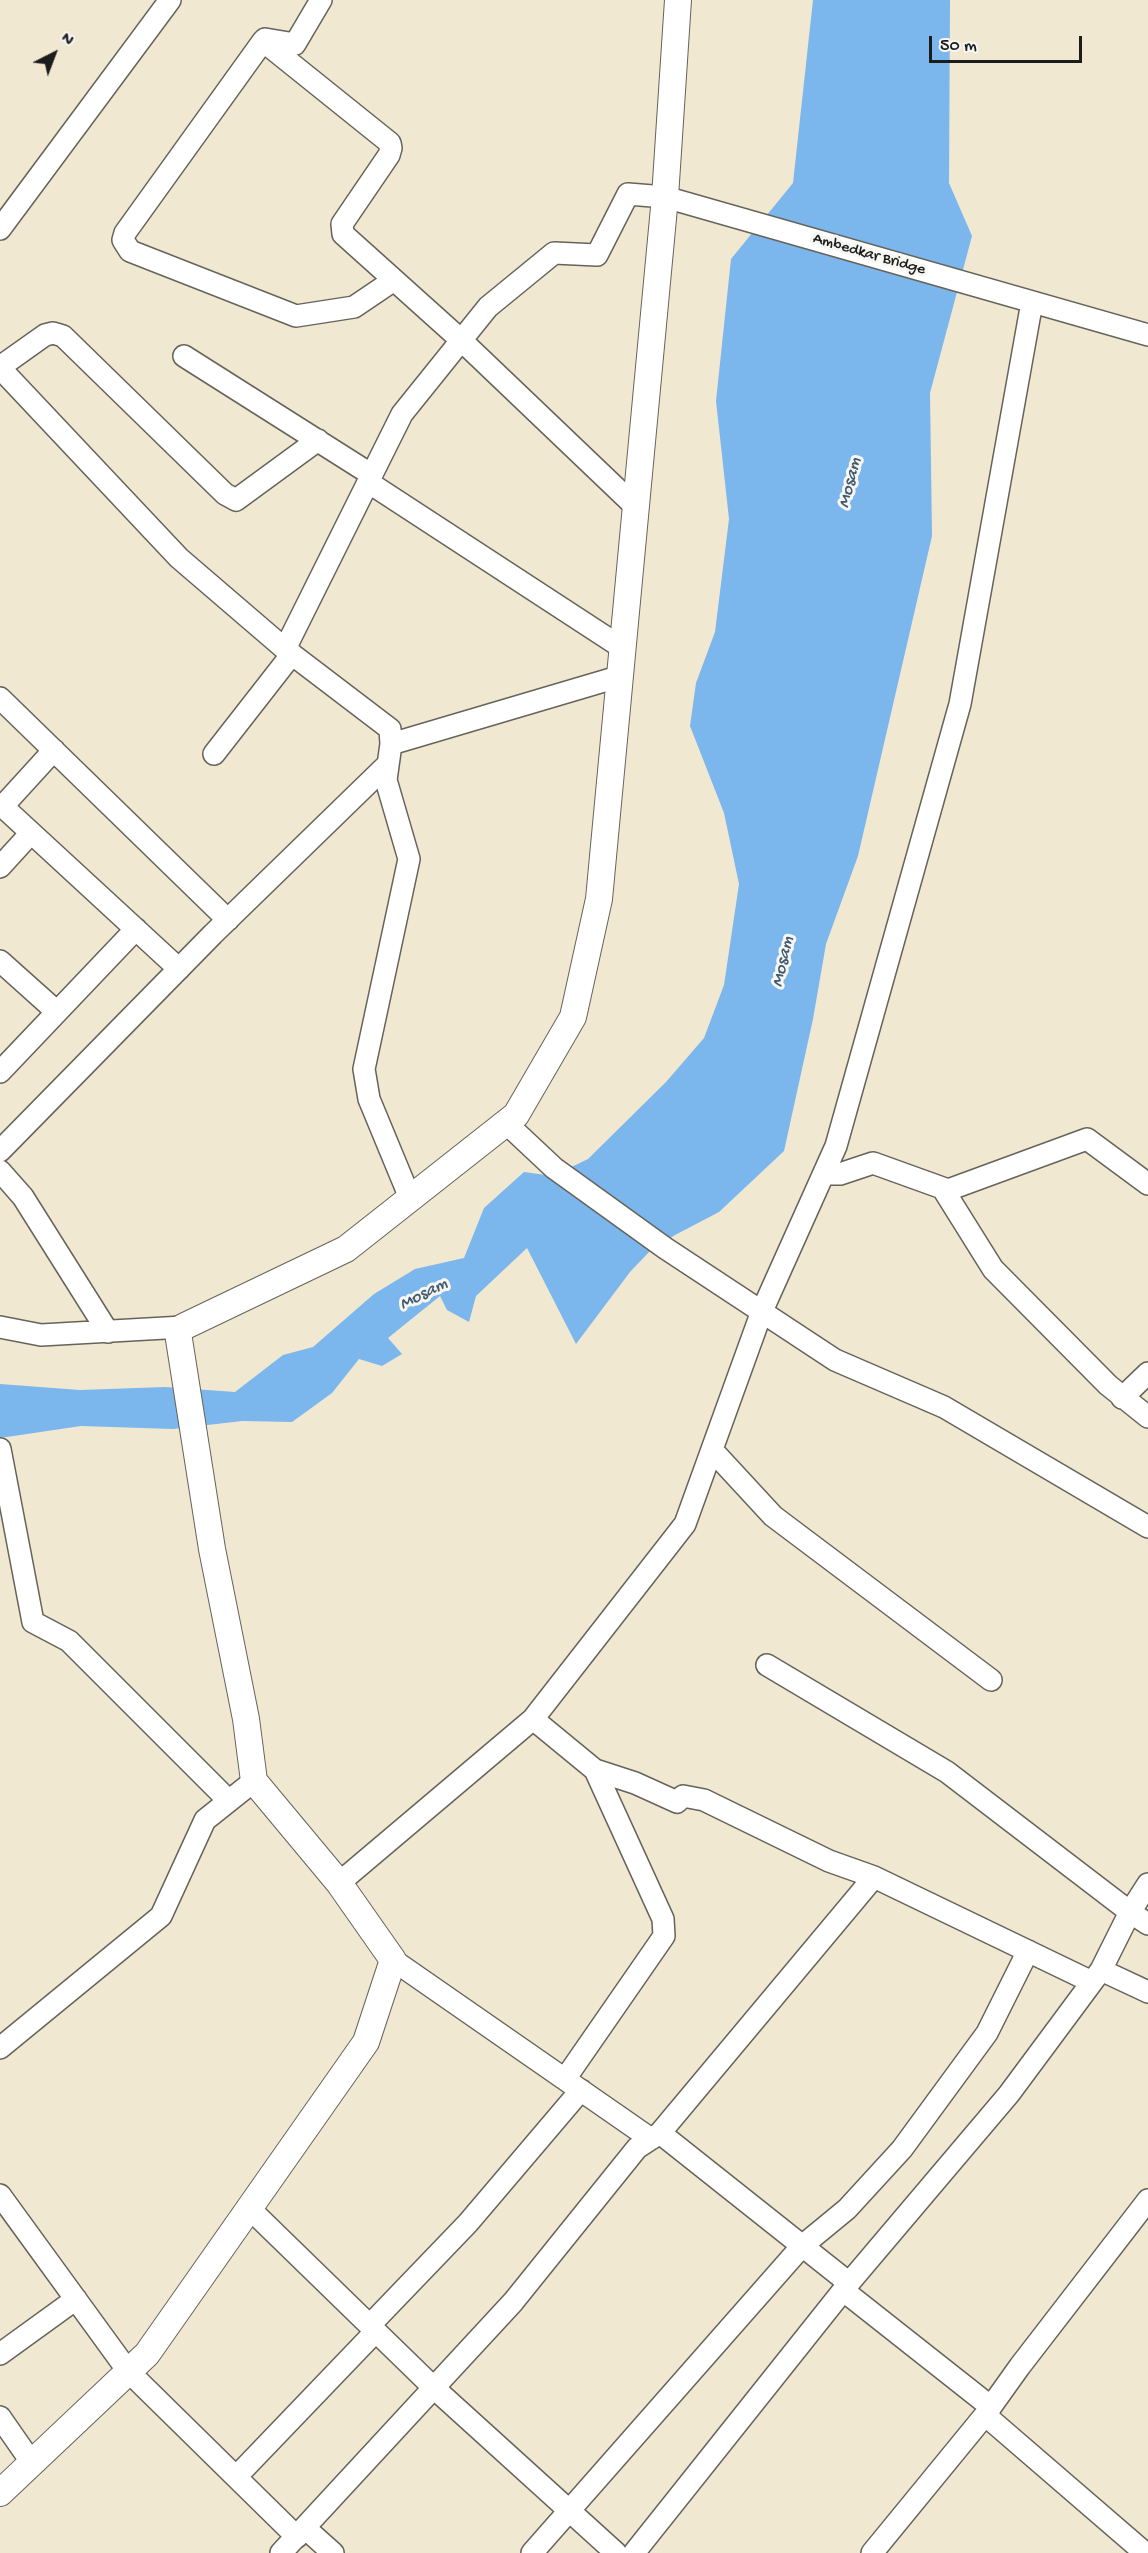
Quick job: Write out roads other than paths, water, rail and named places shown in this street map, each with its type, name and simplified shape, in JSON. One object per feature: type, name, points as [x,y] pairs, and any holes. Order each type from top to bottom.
[{"type":"street","points":[[0,229],[170,0]]},
{"type":"street","points":[[321,0],[296,44],[265,39],[263,41],[125,233],[123,240],[125,246],[130,250],[296,316],[354,307],[394,280]]},
{"type":"street","points":[[0,1327],[41,1335],[181,1330],[346,1249],[516,1115],[573,1017],[599,899],[665,197],[678,0]]},
{"type":"street","points":[[263,41],[390,143],[389,155],[341,229],[347,239],[461,340],[637,508]]},
{"type":"street","name":"Ambedkar Bridge","points":[[461,340],[488,307],[554,253],[597,255],[628,194],[665,197],[1148,335]]},
{"type":"street","points":[[339,1883],[533,1719],[685,1524],[762,1311],[836,1146],[960,704],[1032,302]]},
{"type":"street","points":[[318,440],[237,500],[225,494],[63,336],[53,333],[45,335],[0,367],[179,558],[288,652],[390,729],[390,754],[386,780],[410,859],[364,1069],[369,1100],[410,1198]]},
{"type":"street","points":[[214,754],[288,652],[402,414],[461,340]]},
{"type":"street","points":[[184,357],[318,440],[370,478],[624,649]]},
{"type":"street","points":[[0,1151],[390,754],[621,676]]},
{"type":"street","points":[[0,698],[228,920]]},
{"type":"street","points":[[54,750],[1,805],[179,969]]},
{"type":"street","points":[[0,867],[31,833]]},
{"type":"street","points":[[0,1072],[136,929]]},
{"type":"street","points":[[0,961],[57,1012]]},
{"type":"street","points":[[506,1123],[554,1168],[665,1248],[834,1360],[944,1407],[1148,1527]]},
{"type":"street","points":[[824,1174],[840,1174],[873,1162],[948,1190],[1087,1139],[1148,1184]]},
{"type":"street","points":[[0,1171],[23,1197],[108,1332]]},
{"type":"street","points":[[943,1189],[987,1261],[1122,1398],[1148,1417]]},
{"type":"street","points":[[181,1330],[212,1549],[246,1719],[254,1781],[339,1883],[393,1960],[573,2085],[656,2136],[802,2246],[1145,2553]]},
{"type":"street","points":[[1122,1398],[1148,1373]]},
{"type":"street","points":[[0,1449],[30,1614],[36,1624],[69,1641],[229,1801]]},
{"type":"street","points":[[712,1450],[772,1516],[991,1680]]},
{"type":"street","points":[[767,1665],[947,1772],[1148,1924]]},
{"type":"street","points":[[533,1719],[595,1770],[635,1783],[677,1802],[683,1796],[704,1800],[829,1862],[874,1877],[1028,1951],[1148,1992]]},
{"type":"street","points":[[236,2477],[468,2223],[573,2085],[664,1936],[663,1919],[595,1770]]},
{"type":"street","points":[[0,2048],[160,1916],[205,1820],[254,1781]]},
{"type":"street","points":[[281,2553],[513,2302],[637,2148],[656,2136],[874,1877]]},
{"type":"street","points":[[634,2553],[847,2287],[1009,2094],[1097,1976],[1130,1912],[1148,1884]]},
{"type":"street","points":[[532,2553],[802,2246],[847,2209],[902,2149],[987,2033],[1028,1951]]},
{"type":"street","points":[[0,2493],[147,2354],[366,2042],[393,1960]]},
{"type":"street","points":[[0,2195],[7,2219],[76,2299],[129,2371],[236,2477],[301,2533],[333,2553]]},
{"type":"street","points":[[872,2553],[988,2411],[1148,2200]]},
{"type":"street","points":[[249,2208],[435,2388],[616,2553]]},
{"type":"street","points":[[0,2354],[76,2299]]},
{"type":"street","points":[[0,2417],[32,2463]]},
{"type":"water","name":"Mosam","points":[[813,0],[950,0],[949,183],[972,236],[930,393],[932,536],[858,856],[826,944],[813,1019],[784,1151],[719,1212],[650,1251],[630,1272],[576,1344],[527,1248],[476,1296],[469,1322],[447,1310],[440,1296],[388,1338],[402,1354],[382,1366],[359,1359],[332,1393],[292,1422],[242,1421],[173,1429],[81,1426],[0,1438],[0,1384],[80,1390],[165,1387],[235,1392],[283,1355],[313,1347],[374,1294],[415,1269],[464,1258],[484,1208],[524,1172],[553,1176],[588,1159],[666,1082],[704,1038],[724,985],[739,884],[724,813],[690,726],[696,683],[715,632],[729,519],[716,401],[731,259],[793,183]]}]
